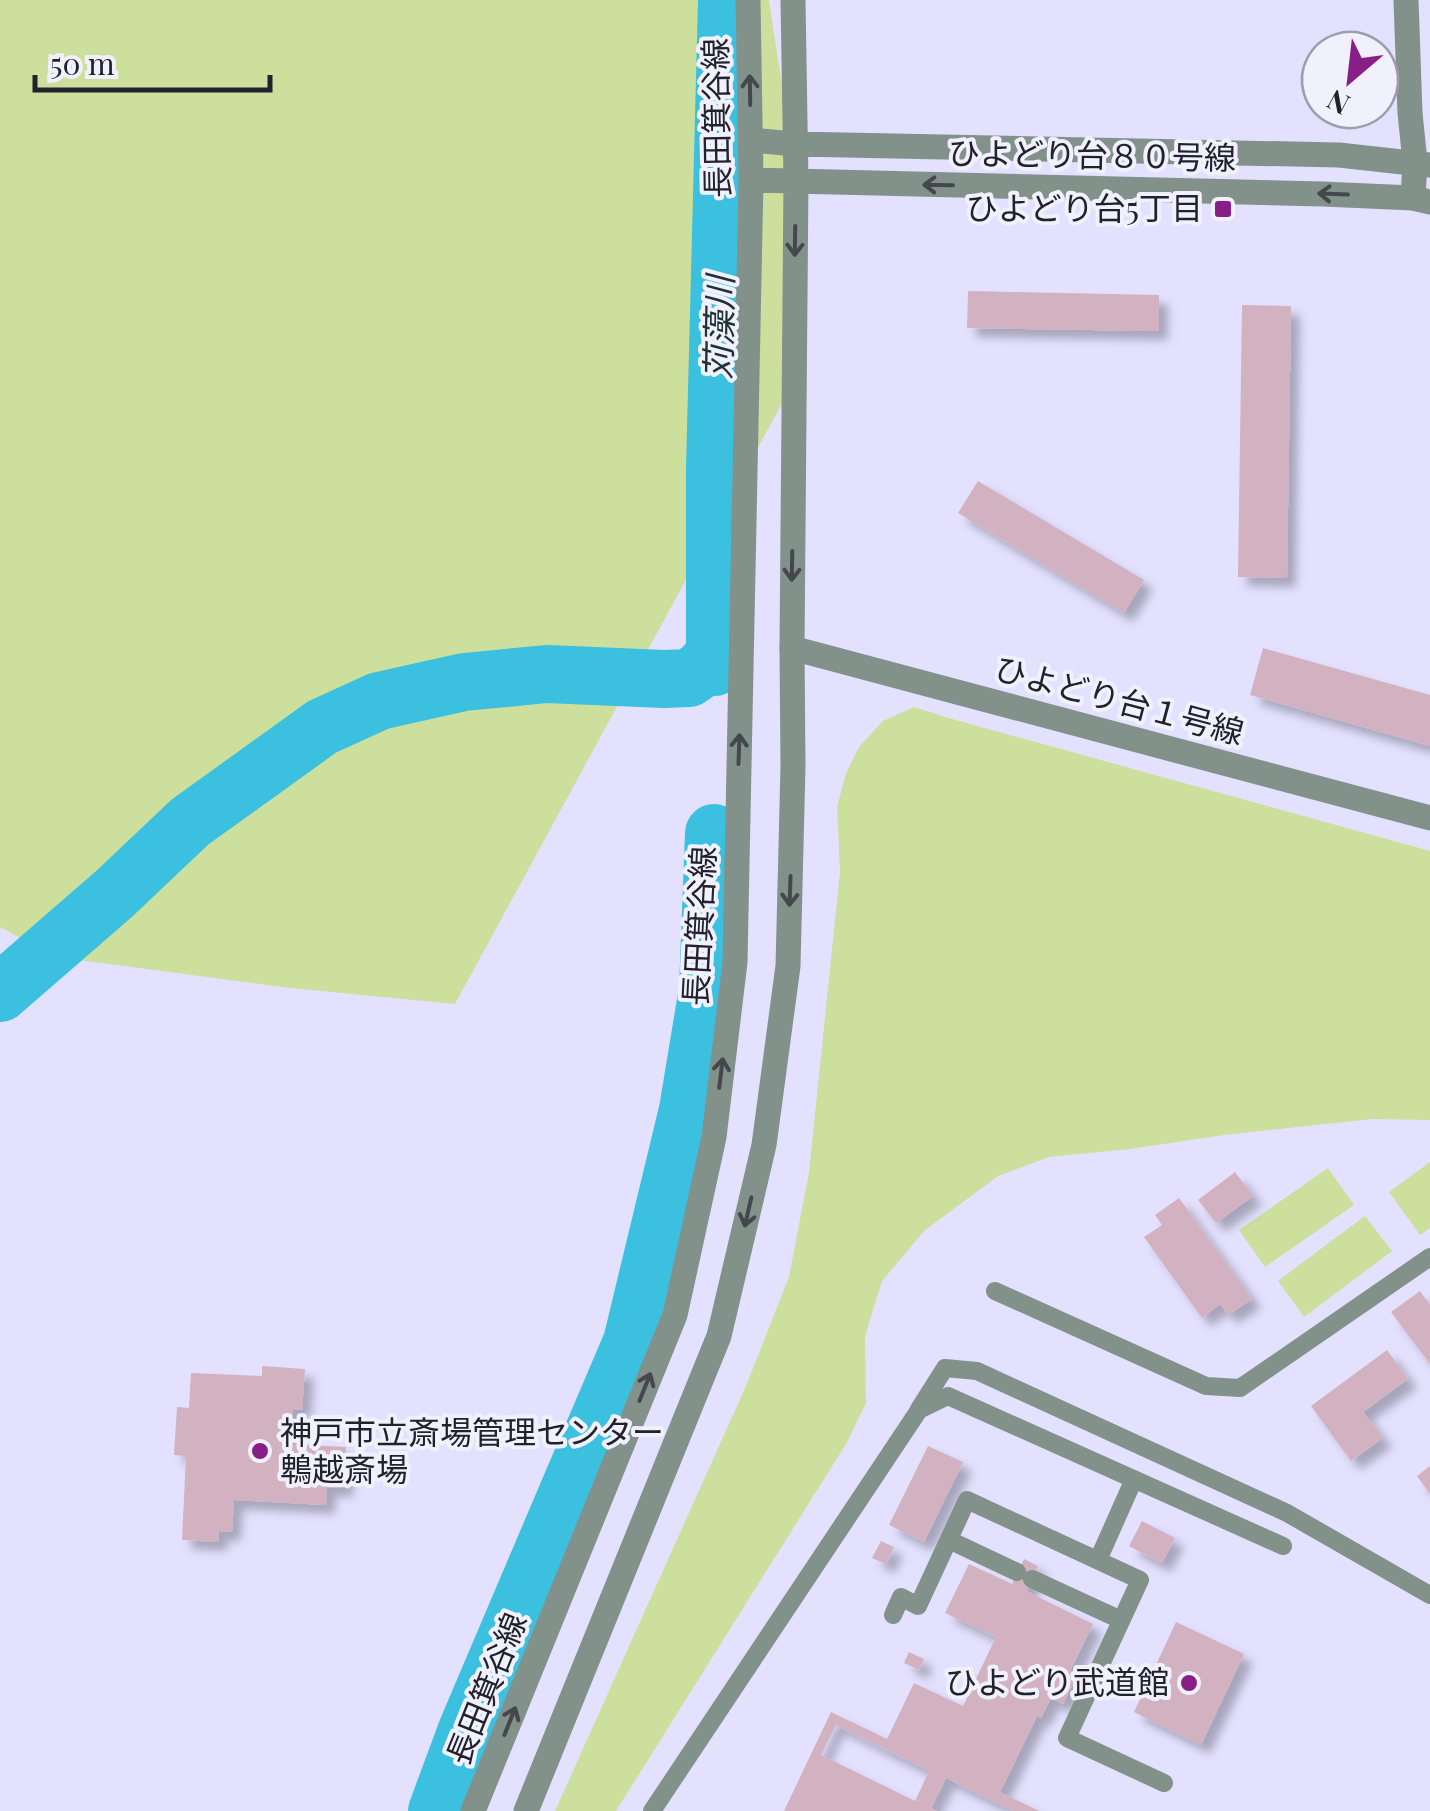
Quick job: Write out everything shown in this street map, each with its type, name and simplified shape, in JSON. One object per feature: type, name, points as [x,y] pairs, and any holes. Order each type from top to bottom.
[{"type":"street","name":"長田箕谷線","points":[[473,1811],[675,1315],[714,1136],[734,962],[752,140],[748,0]]},
{"type":"street","points":[[526,1811],[719,1336],[764,1145],[788,966],[794,766],[793,0]]},
{"type":"street","points":[[1406,0],[1410,112],[1422,163],[1422,200]]},
{"type":"street","name":"ひよどり台８０号線","points":[[752,140],[1339,155],[1422,163]]},
{"type":"street","name":"ひよどり台８０号線","points":[[751,180],[1323,194],[1422,200]]},
{"type":"street","name":"ひよどり台１号線","points":[[792,648],[1430,818]]},
{"type":"lane","points":[[995,1291],[1206,1386],[1240,1388],[1430,1257]]},
{"type":"lane","points":[[652,1811],[945,1368],[977,1371],[1288,1513],[1430,1595]]},
{"type":"lane","points":[[919,1410],[948,1396],[1283,1546]]},
{"type":"lane","points":[[1098,1560],[1134,1479]]},
{"type":"lane","points":[[893,1615],[900,1597],[918,1606],[967,1500],[1140,1580],[1067,1738],[1164,1783]]},
{"type":"lane","points":[[948,1540],[1122,1620]]},
{"type":"green space","points":[[0,0],[769,0],[783,92],[797,376],[455,1004],[290,988],[56,957],[0,927]]},
{"type":"green space","points":[[914,707],[1430,851],[1430,1120],[1372,1119],[1049,1157],[998,1176],[924,1231],[882,1281],[865,1336],[866,1403],[846,1444],[616,1811],[555,1811],[746,1386],[789,1277],[809,1172],[840,872],[837,807],[846,773],[859,747],[883,721]]},
{"type":"green space","points":[[1430,1162],[1430,1228],[1420,1235],[1389,1192]]},
{"type":"green space","points":[[1328,1168],[1354,1205],[1265,1267],[1239,1230]]},
{"type":"green space","points":[[1365,1216],[1392,1251],[1304,1317],[1278,1281]]},
{"type":"building","points":[[968,291],[1159,295],[1159,331],[967,328]]},
{"type":"building","points":[[1242,305],[1291,306],[1287,578],[1238,577]]},
{"type":"building","points":[[978,481],[1144,580],[1124,613],[958,513]]},
{"type":"building","points":[[1263,648],[1430,695],[1430,746],[1250,695]]},
{"type":"building","points":[[1235,1172],[1253,1196],[1216,1223],[1198,1200]]},
{"type":"building","points":[[1179,1198],[1252,1299],[1228,1315],[1220,1304],[1202,1318],[1144,1237],[1162,1225],[1155,1215]]},
{"type":"building","points":[[1420,1291],[1430,1305],[1430,1364],[1391,1312]]},
{"type":"building","points":[[1387,1350],[1408,1379],[1363,1412],[1383,1438],[1351,1461],[1311,1406]]},
{"type":"building","name":"神戸市立斎場管理センター 鵯越斎場","points":[[262,1366],[305,1369],[302,1410],[293,1409],[291,1444],[346,1447],[344,1488],[327,1487],[326,1505],[234,1500],[232,1532],[219,1531],[218,1542],[182,1540],[186,1456],[174,1455],[177,1407],[189,1408],[191,1373],[262,1376]]},
{"type":"building","points":[[928,1446],[963,1462],[924,1542],[889,1525]]},
{"type":"building","points":[[1430,1466],[1430,1494],[1417,1476]]},
{"type":"building","points":[[1142,1521],[1175,1538],[1162,1563],[1129,1546]]},
{"type":"building","points":[[881,1541],[894,1547],[886,1564],[872,1558]]},
{"type":"building","points":[[1024,1559],[1038,1566],[1026,1591],[1093,1624],[1070,1671],[1078,1674],[1063,1704],[1051,1698],[1041,1718],[1037,1716],[1000,1792],[1039,1811],[1013,1811],[946,1778],[931,1808],[937,1811],[784,1811],[831,1712],[887,1739],[914,1683],[963,1706],[996,1637],[945,1613],[969,1564],[1012,1584]],"holes":[[[836,1725],[929,1771],[915,1801],[821,1755]]]},
{"type":"building","name":"ひよどり武道館","points":[[1176,1622],[1244,1654],[1201,1745],[1134,1712]]},
{"type":"building","points":[[909,1652],[924,1659],[919,1670],[904,1663]]},
{"type":"waterway","name":"苅藻川","points":[[715,667],[715,468],[727,0]]},
{"type":"waterway","points":[[0,993],[190,822],[322,727],[379,701],[464,682],[547,674],[689,678],[714,656]]},
{"type":"waterway","points":[[437,1811],[467,1730],[632,1342],[688,1110],[708,989],[714,833]]},
{"type":"place","name":"ひよどり台5丁目","points":[[1223,209]]},
{"type":"place","name":"神戸市立斎場管理センター 鵯越斎場","points":[[260,1451]]},
{"type":"place","name":"ひよどり武道館","points":[[1189,1683]]}]
